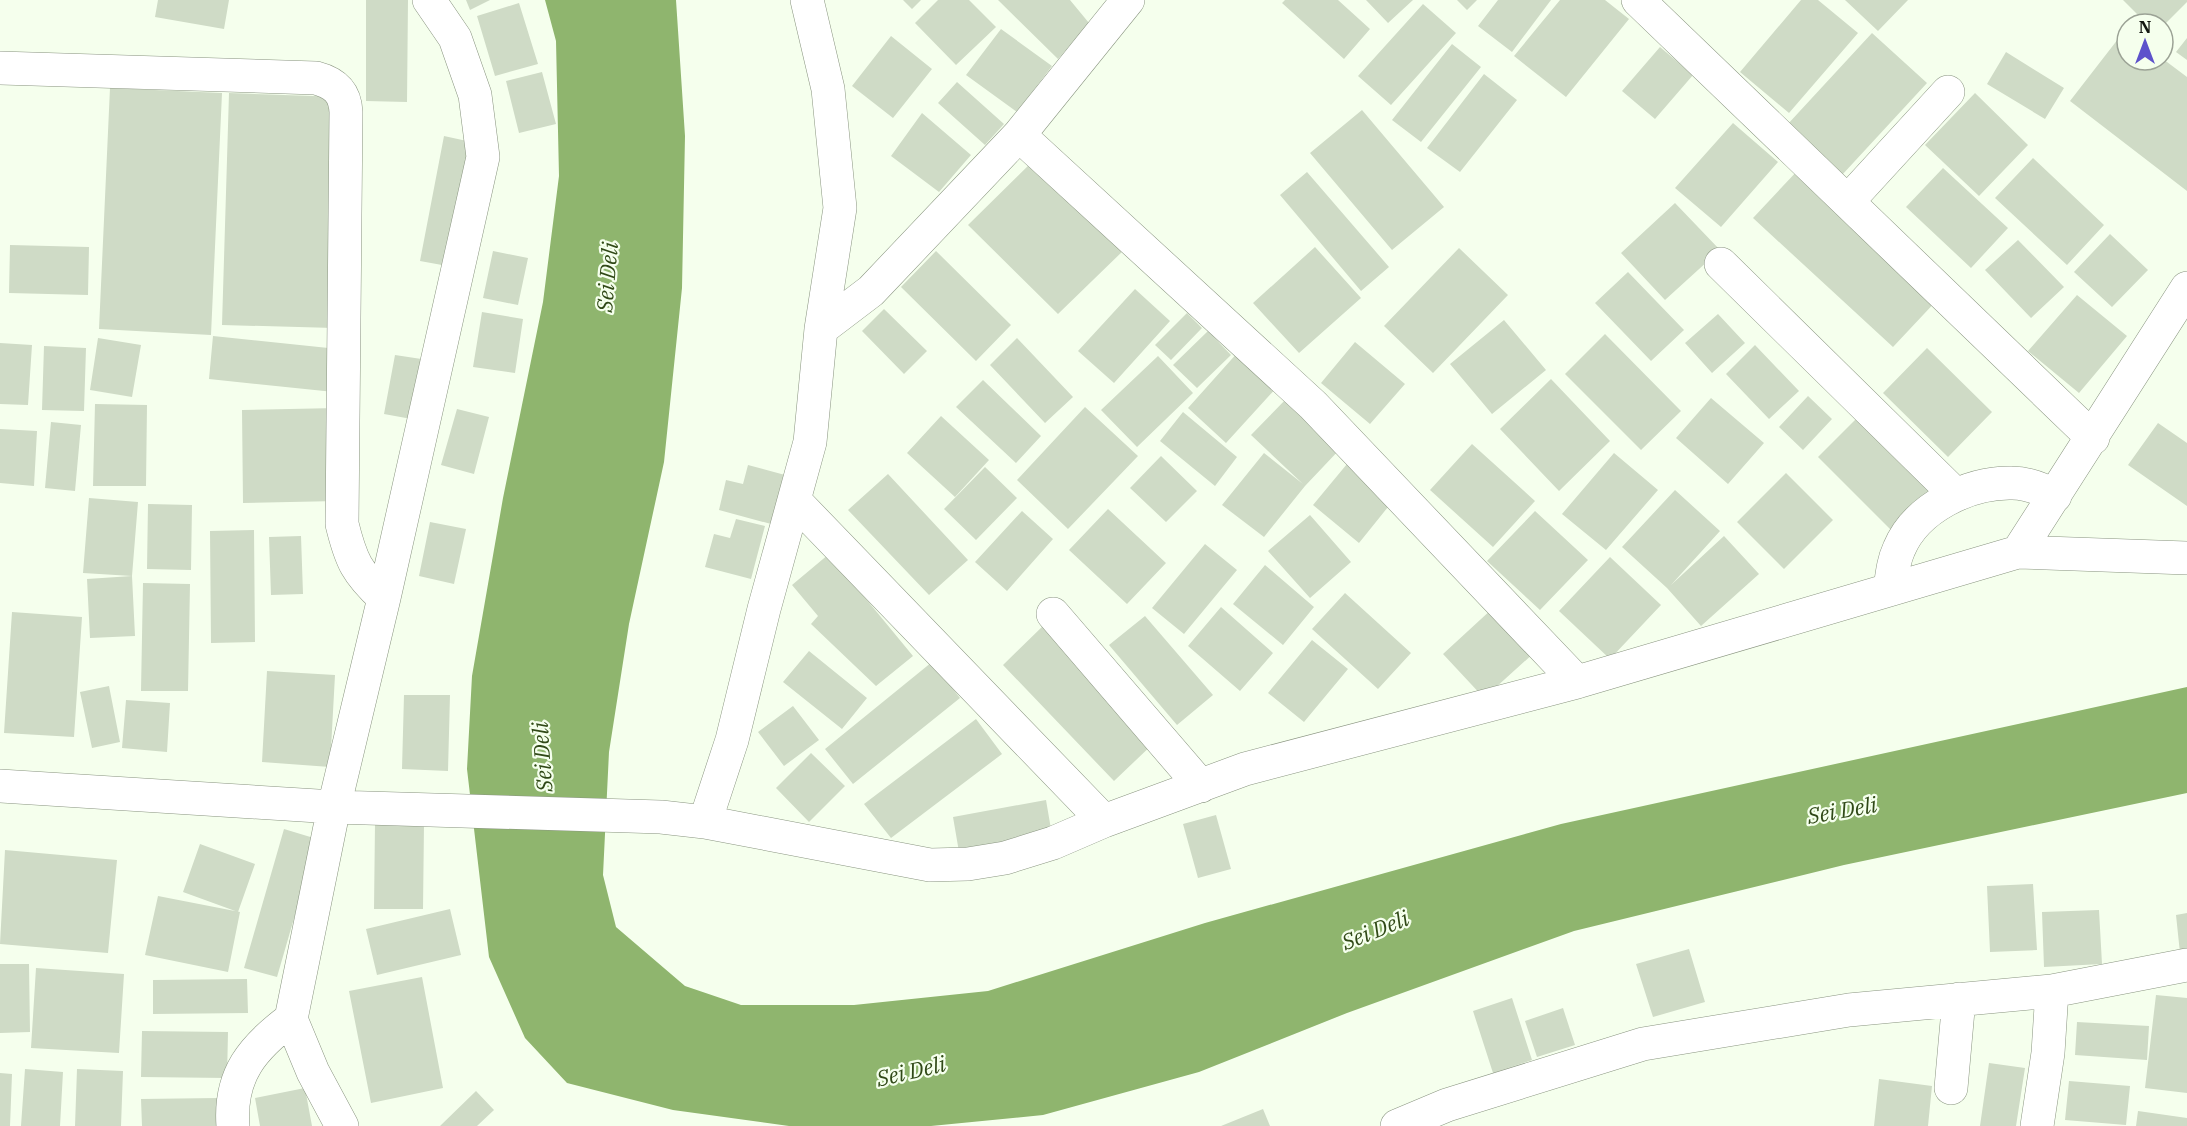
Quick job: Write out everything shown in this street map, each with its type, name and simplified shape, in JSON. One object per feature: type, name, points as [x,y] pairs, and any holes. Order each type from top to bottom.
[{"type":"street","points":[[342,1126],[313,1072],[291,1019],[334,807],[384,598],[483,157],[475,95],[459,48],[455,38],[429,0]]},
{"type":"street","points":[[705,822],[732,740],[810,442],[821,329],[840,208],[828,89],[807,0]]},
{"type":"street","points":[[821,329],[871,291],[1019,135],[1128,0]]},
{"type":"street","points":[[1638,0],[2094,438]]},
{"type":"street","points":[[0,68],[316,78],[338,88],[345,99],[346,112],[342,524],[348,549],[361,576],[384,598]]},
{"type":"street","points":[[1848,201],[1948,92]]},
{"type":"street","points":[[1019,135],[1313,405],[1577,682]]},
{"type":"street","points":[[1721,264],[1956,495]]},
{"type":"street","points":[[2019,552],[2094,438],[2187,288]]},
{"type":"street","points":[[1890,589],[1899,548],[1912,528],[1931,510],[1956,495],[1982,486],[2012,483],[2037,487],[2055,496]]},
{"type":"street","points":[[794,500],[1104,821]]},
{"type":"street","points":[[0,786],[334,807],[661,817],[705,822],[930,865],[968,864],[1005,858],[1053,843],[1104,821],[1245,770],[1577,682],[2019,552],[2187,558]]},
{"type":"street","points":[[1053,614],[1201,786]]},
{"type":"street","points":[[1397,1126],[1447,1105],[1643,1044],[1849,1010],[2052,991],[2187,965]]},
{"type":"street","points":[[2037,1126],[2048,1053],[2052,991]]},
{"type":"street","points":[[1951,1088],[1959,999]]},
{"type":"street","points":[[233,1126],[232,1110],[246,1061],[263,1040],[291,1019]]},
{"type":"water","name":"Sei Deli","points":[[545,0],[676,0],[685,136],[682,288],[664,462],[629,624],[609,752],[603,875],[616,927],[685,986],[741,1005],[854,1005],[988,991],[1205,923],[1561,824],[2187,687],[2187,793],[1844,865],[1574,931],[1347,1013],[1199,1072],[1043,1115],[931,1126],[789,1126],[673,1110],[567,1083],[525,1038],[489,957],[467,769],[472,676],[503,498],[543,302],[559,176],[556,41]]},
{"type":"building","points":[[158,0],[229,0],[224,29],[155,17]]},
{"type":"building","points":[[366,0],[408,0],[407,102],[366,101]]},
{"type":"building","points":[[466,0],[490,0],[470,10]]},
{"type":"building","points":[[903,0],[921,0],[912,9]]},
{"type":"building","points":[[938,0],[969,0],[996,27],[956,65],[915,23]]},
{"type":"building","points":[[998,0],[1070,0],[1089,23],[1058,59]]},
{"type":"building","points":[[1285,0],[1338,0],[1370,29],[1344,59],[1282,3]]},
{"type":"building","points":[[1366,0],[1413,0],[1388,23]]},
{"type":"building","points":[[1457,0],[1477,0],[1467,10]]},
{"type":"building","points":[[1498,0],[1551,0],[1512,52],[1478,26]]},
{"type":"building","points":[[1560,0],[1605,0],[1629,19],[1566,97],[1514,56]]},
{"type":"building","points":[[1801,0],[1818,0],[1858,33],[1789,113],[1740,72]]},
{"type":"building","points":[[1845,0],[1908,0],[1878,31]]},
{"type":"building","points":[[2123,0],[2187,0],[2175,14],[2175,12],[2135,12]]},
{"type":"building","points":[[519,3],[538,64],[495,76],[477,16]]},
{"type":"building","points":[[1423,4],[1456,33],[1391,105],[1358,76]]},
{"type":"building","points":[[1001,29],[1052,66],[1017,112],[966,75]]},
{"type":"building","points":[[1872,33],[1927,83],[1842,175],[1787,125]]},
{"type":"building","points":[[891,36],[932,69],[893,118],[852,86]]},
{"type":"building","points":[[2187,38],[2187,60],[2176,52]]},
{"type":"building","points":[[2115,43],[2115,72],[2175,72],[2175,68],[2187,77],[2187,191],[2070,101]]},
{"type":"building","points":[[1452,44],[1481,67],[1421,142],[1392,120]]},
{"type":"building","points":[[1660,47],[1693,75],[1655,119],[1622,91]]},
{"type":"building","points":[[2006,52],[2064,88],[2045,119],[1987,84]]},
{"type":"building","points":[[542,72],[556,124],[519,133],[506,81]]},
{"type":"building","points":[[1484,74],[1517,100],[1460,172],[1427,148]]},
{"type":"building","points":[[957,82],[1004,124],[985,145],[938,103]]},
{"type":"building","points":[[110,88],[222,93],[211,335],[99,329]]},
{"type":"building","points":[[229,93],[342,97],[334,328],[222,325]]},
{"type":"building","points":[[1975,93],[2028,145],[1979,196],[1925,145]]},
{"type":"building","points":[[1362,110],[1444,207],[1392,250],[1310,153]]},
{"type":"building","points":[[922,113],[971,155],[939,192],[891,156]]},
{"type":"building","points":[[1733,123],[1778,162],[1721,227],[1675,188]]},
{"type":"building","points":[[444,136],[476,143],[453,267],[420,261]]},
{"type":"building","points":[[1036,158],[1126,248],[1058,314],[968,225]]},
{"type":"building","points":[[2033,158],[2104,225],[2067,265],[1995,198]]},
{"type":"building","points":[[1943,168],[2008,228],[1971,268],[1906,207]]},
{"type":"building","points":[[1799,169],[1939,298],[1893,347],[1753,218]]},
{"type":"building","points":[[1307,172],[1389,267],[1361,291],[1280,195]]},
{"type":"building","points":[[1675,203],[1720,250],[1665,300],[1621,253]]},
{"type":"building","points":[[2110,234],[2148,270],[2112,307],[2074,272]]},
{"type":"building","points":[[2018,240],[2064,287],[2031,318],[1985,270]]},
{"type":"building","points":[[10,245],[89,247],[88,295],[9,293]]},
{"type":"building","points":[[1315,247],[1361,298],[1299,353],[1253,303]]},
{"type":"building","points":[[1459,248],[1508,295],[1433,373],[1384,326]]},
{"type":"building","points":[[493,251],[528,258],[518,305],[483,298]]},
{"type":"building","points":[[936,251],[1011,325],[976,361],[901,287]]},
{"type":"building","points":[[1628,272],[1684,330],[1651,361],[1595,303]]},
{"type":"building","points":[[1135,289],[1170,321],[1114,383],[1078,351]]},
{"type":"building","points":[[2077,295],[2127,336],[2079,393],[2028,351]]},
{"type":"building","points":[[884,309],[927,351],[904,374],[862,331]]},
{"type":"building","points":[[482,312],[523,319],[515,373],[473,367]]},
{"type":"building","points":[[1187,313],[1202,328],[1171,360],[1155,345]]},
{"type":"building","points":[[1718,314],[1745,343],[1712,373],[1685,343]]},
{"type":"building","points":[[1504,320],[1546,370],[1492,414],[1450,364]]},
{"type":"building","points":[[1208,331],[1231,355],[1197,388],[1173,365]]},
{"type":"building","points":[[1605,334],[1681,411],[1641,450],[1565,374]]},
{"type":"building","points":[[213,336],[338,349],[334,392],[209,379]]},
{"type":"building","points":[[98,338],[141,345],[132,397],[90,390]]},
{"type":"building","points":[[1017,338],[1073,397],[1045,423],[990,365]]},
{"type":"building","points":[[1355,342],[1405,384],[1370,424],[1321,383]]},
{"type":"building","points":[[0,343],[32,345],[28,405],[0,404]]},
{"type":"building","points":[[1755,345],[1799,391],[1769,419],[1726,374]]},
{"type":"building","points":[[44,346],[86,348],[84,411],[42,410]]},
{"type":"building","points":[[1927,348],[1992,412],[1948,457],[1883,393]]},
{"type":"building","points":[[1239,351],[1278,386],[1226,443],[1188,408]]},
{"type":"building","points":[[395,355],[428,360],[417,420],[384,414]]},
{"type":"building","points":[[1158,356],[1193,393],[1137,447],[1101,410]]},
{"type":"building","points":[[1551,379],[1610,441],[1559,491],[1500,429]]},
{"type":"building","points":[[983,380],[1041,436],[1016,463],[956,407]]},
{"type":"building","points":[[1808,396],[1832,419],[1803,450],[1779,427]]},
{"type":"building","points":[[1288,397],[1341,448],[1305,486],[1264,537],[1222,505],[1264,453],[1303,484],[1251,435]]},
{"type":"building","points":[[1711,398],[1764,443],[1728,484],[1676,438]]},
{"type":"building","points":[[95,404],[147,405],[146,486],[93,486]]},
{"type":"building","points":[[1085,407],[1138,456],[1068,529],[1017,480]]},
{"type":"building","points":[[337,408],[338,501],[243,503],[242,410]]},
{"type":"building","points":[[457,409],[489,417],[474,474],[441,465]]},
{"type":"building","points":[[1865,410],[1939,485],[1892,531],[1818,457]]},
{"type":"building","points":[[1183,412],[1237,457],[1215,486],[1160,441]]},
{"type":"building","points":[[941,416],[989,460],[955,497],[907,453]]},
{"type":"building","points":[[51,422],[81,425],[75,491],[45,488]]},
{"type":"building","points":[[2158,423],[2187,443],[2187,506],[2128,465]]},
{"type":"building","points":[[0,429],[37,431],[34,486],[0,483]]},
{"type":"building","points":[[1472,444],[1535,501],[1493,547],[1430,490]]},
{"type":"building","points":[[1614,453],[1658,490],[1606,550],[1562,514]]},
{"type":"building","points":[[1161,456],[1197,491],[1166,522],[1130,488]]},
{"type":"building","points":[[1347,464],[1392,502],[1359,543],[1313,505]]},
{"type":"building","points":[[748,465],[796,478],[782,527],[719,510],[726,480],[743,484]]},
{"type":"building","points":[[985,467],[1017,498],[976,540],[944,509]]},
{"type":"building","points":[[1786,473],[1833,520],[1784,569],[1737,522]]},
{"type":"building","points":[[888,474],[968,560],[929,595],[848,510]]},
{"type":"building","points":[[1675,490],[1720,531],[1671,585],[1724,536],[1759,574],[1701,626],[1667,588],[1622,547]]},
{"type":"building","points":[[89,498],[138,502],[132,576],[83,573]]},
{"type":"building","points":[[148,504],[192,505],[191,570],[147,569]]},
{"type":"building","points":[[1108,509],[1166,563],[1127,604],[1069,550]]},
{"type":"building","points":[[1022,511],[1053,539],[1007,591],[975,562]]},
{"type":"building","points":[[1535,511],[1588,560],[1540,610],[1487,561]]},
{"type":"building","points":[[1310,515],[1351,562],[1310,598],[1268,551]]},
{"type":"building","points":[[736,519],[765,526],[751,579],[705,567],[714,534],[730,538]]},
{"type":"building","points":[[430,522],[466,529],[454,584],[419,576]]},
{"type":"building","points":[[254,530],[255,642],[211,643],[210,531]]},
{"type":"building","points":[[301,536],[303,594],[271,595],[269,537]]},
{"type":"building","points":[[1205,544],[1237,570],[1184,634],[1152,608]]},
{"type":"building","points":[[829,554],[913,656],[876,686],[811,624],[818,616],[792,585]]},
{"type":"building","points":[[1610,557],[1661,605],[1610,659],[1559,611]]},
{"type":"building","points":[[1265,565],[1314,607],[1283,645],[1233,604]]},
{"type":"building","points":[[132,576],[135,636],[90,638],[87,579]]},
{"type":"building","points":[[143,583],[190,584],[188,691],[141,691]]},
{"type":"building","points":[[1345,593],[1411,653],[1378,689],[1312,629]]},
{"type":"building","points":[[1221,607],[1273,653],[1240,691],[1188,646]]},
{"type":"building","points":[[1493,608],[1535,652],[1484,698],[1443,654]]},
{"type":"building","points":[[12,612],[82,617],[74,737],[4,733]]},
{"type":"building","points":[[1145,616],[1213,695],[1177,725],[1109,645]]},
{"type":"building","points":[[1045,624],[1156,741],[1114,781],[1003,665]]},
{"type":"building","points":[[1312,640],[1348,669],[1304,722],[1268,693]]},
{"type":"building","points":[[809,651],[867,698],[842,729],[783,682]]},
{"type":"building","points":[[932,662],[960,698],[853,784],[825,749]]},
{"type":"building","points":[[267,671],[335,675],[330,767],[262,762]]},
{"type":"building","points":[[109,686],[120,742],[92,748],[80,692]]},
{"type":"building","points":[[404,695],[450,695],[448,771],[402,769]]},
{"type":"building","points":[[126,700],[170,703],[167,752],[122,748]]},
{"type":"building","points":[[793,706],[819,740],[784,766],[758,732]]},
{"type":"building","points":[[976,719],[1002,754],[891,838],[864,804]]},
{"type":"building","points":[[811,753],[845,786],[809,822],[776,788]]},
{"type":"building","points":[[1046,800],[1052,835],[959,852],[953,817]]},
{"type":"building","points":[[1216,815],[1231,869],[1198,878],[1183,824]]},
{"type":"building","points":[[375,824],[424,824],[423,909],[374,909]]},
{"type":"building","points":[[284,829],[317,839],[277,977],[244,968]]},
{"type":"building","points":[[200,844],[255,864],[238,912],[183,892]]},
{"type":"building","points":[[5,850],[117,860],[108,953],[0,944]]},
{"type":"building","points":[[2033,884],[2037,950],[1990,952],[1987,886]]},
{"type":"building","points":[[158,896],[240,912],[228,972],[145,955]]},
{"type":"building","points":[[450,909],[461,955],[377,975],[366,929]]},
{"type":"building","points":[[2099,910],[2102,964],[2044,967],[2042,912]]},
{"type":"building","points":[[2187,913],[2187,952],[2180,953],[2176,915]]},
{"type":"building","points":[[1689,949],[1705,1002],[1653,1017],[1636,964]]},
{"type":"building","points":[[0,964],[29,964],[30,1032],[0,1033]]},
{"type":"building","points":[[36,968],[124,974],[119,1053],[31,1048]]},
{"type":"building","points":[[422,977],[443,1088],[371,1103],[349,991]]},
{"type":"building","points":[[247,979],[248,1013],[153,1014],[153,980]]},
{"type":"building","points":[[2156,995],[2187,998],[2187,1093],[2145,1088]]},
{"type":"building","points":[[1512,998],[1532,1060],[1493,1073],[1473,1011]]},
{"type":"building","points":[[1563,1008],[1575,1045],[1537,1057],[1525,1021]]},
{"type":"building","points":[[2077,1022],[2149,1026],[2147,1060],[2075,1055]]},
{"type":"building","points":[[142,1031],[228,1032],[227,1078],[141,1077]]},
{"type":"building","points":[[1989,1063],[2025,1068],[2016,1126],[1980,1126]]},
{"type":"building","points":[[25,1069],[63,1072],[60,1126],[21,1126]]},
{"type":"building","points":[[77,1069],[123,1071],[121,1126],[75,1126]]},
{"type":"building","points":[[0,1073],[12,1074],[10,1126],[0,1126]]},
{"type":"building","points":[[1879,1079],[1932,1086],[1928,1126],[1874,1126]]},
{"type":"building","points":[[2069,1081],[2130,1086],[2126,1125],[2065,1120]]},
{"type":"building","points":[[305,1088],[312,1126],[260,1126],[255,1098]]},
{"type":"building","points":[[476,1091],[494,1110],[477,1126],[440,1126]]},
{"type":"building","points":[[218,1098],[219,1126],[142,1126],[141,1099]]},
{"type":"building","points":[[1263,1109],[1270,1126],[1221,1126]]},
{"type":"building","points":[[2138,1111],[2187,1118],[2187,1126],[2136,1126]]}]
